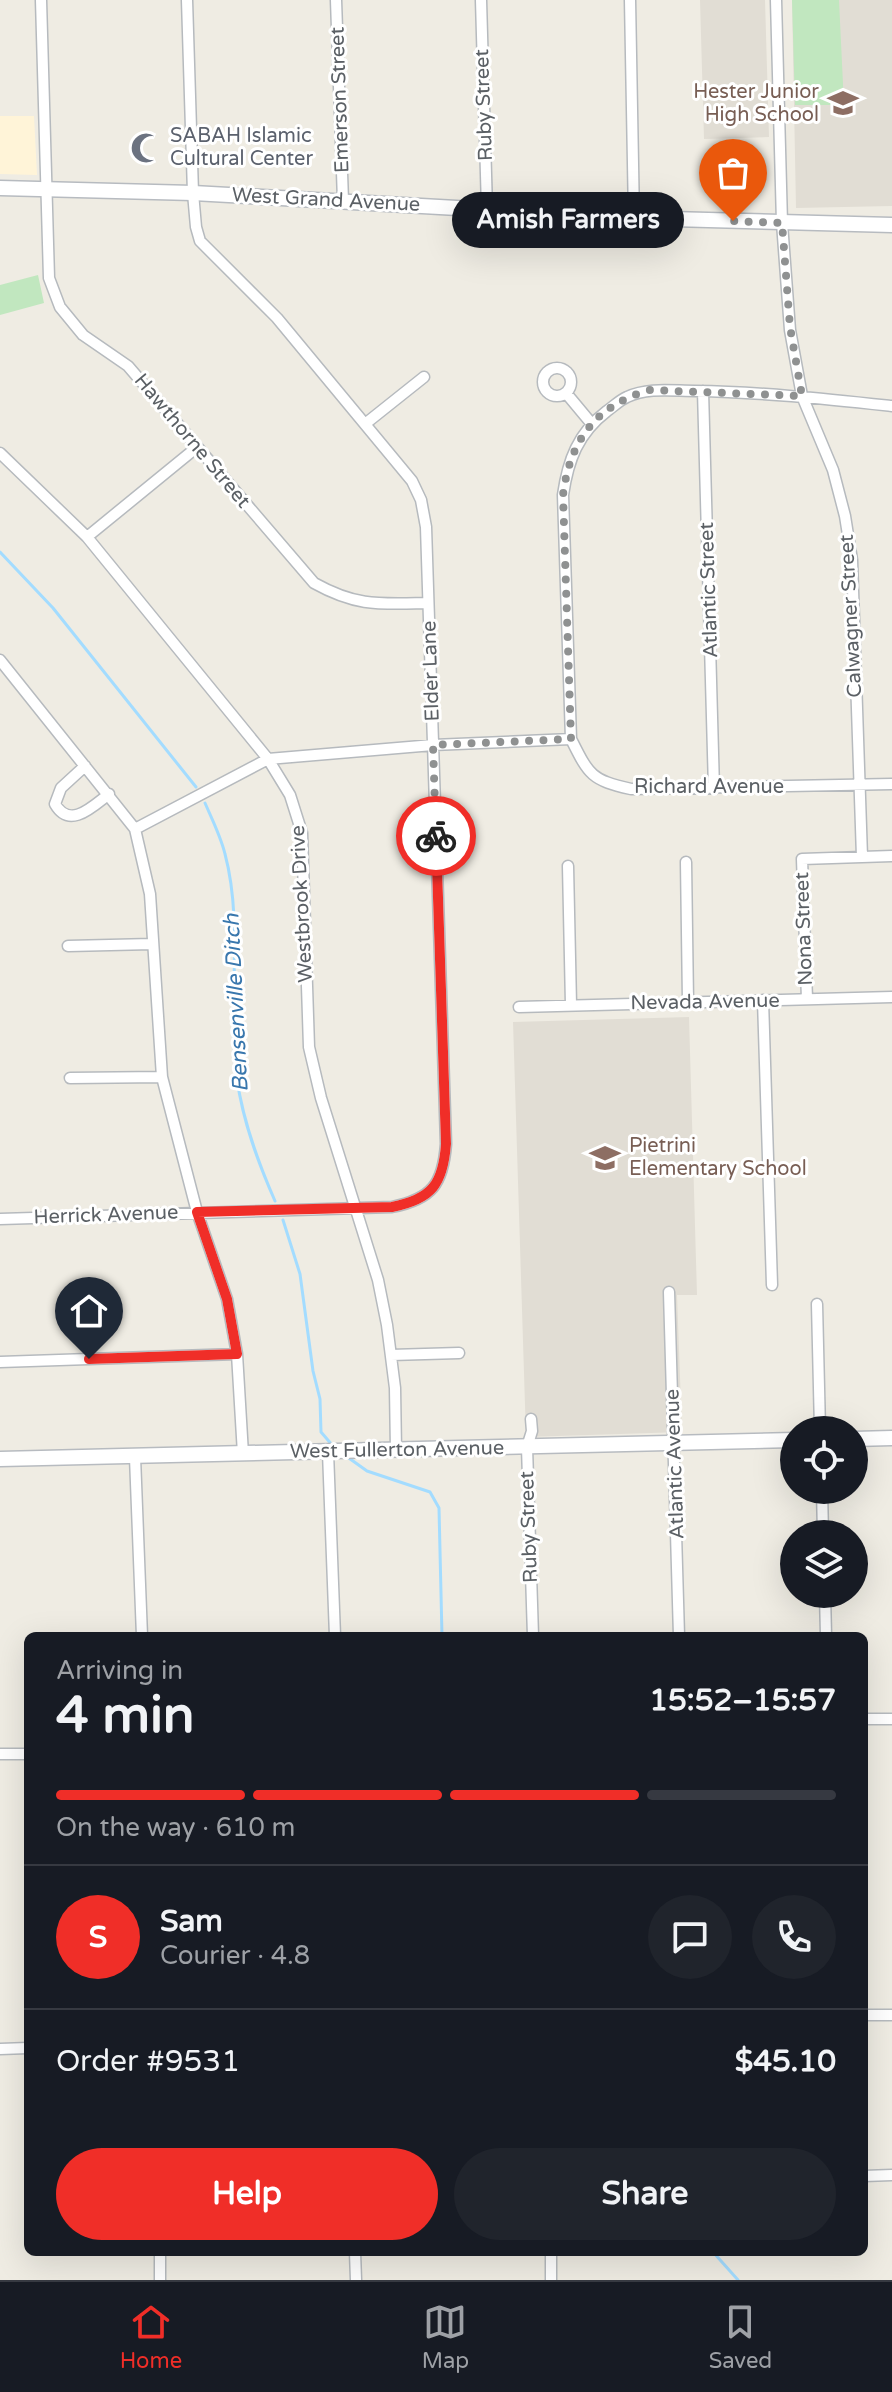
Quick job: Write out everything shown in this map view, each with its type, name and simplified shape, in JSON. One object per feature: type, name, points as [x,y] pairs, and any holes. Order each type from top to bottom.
[{"type":"main road","name":"West Grand Avenue","points":[[0,188],[193,193],[634,218],[892,225]]},
{"type":"main road","points":[[868,1439],[892,1438]]},
{"type":"main road","name":"West Fullerton Avenue","points":[[0,1459],[780,1440]]},
{"type":"street","name":"Hawthorne Street","points":[[41,0],[49,278],[60,307],[83,335],[128,366],[314,583],[340,598],[367,604],[428,603]]},
{"type":"street","name":"Elder Lane","points":[[187,0],[193,193],[200,241],[277,318],[412,481],[421,500],[426,527],[445,1164],[429,1193],[418,1200],[392,1207],[356,1208]]},
{"type":"street","name":"Emerson Street","points":[[336,0],[343,201]]},
{"type":"street","name":"Ruby Street","points":[[481,0],[487,209]]},
{"type":"street","points":[[630,0],[634,218]]},
{"type":"street","name":"Calwagner Street","points":[[776,0],[782,223],[790,327],[802,396],[833,470],[852,560],[862,857]]},
{"type":"street","points":[[365,424],[424,377]]},
{"type":"street","points":[[135,829],[268,759],[433,745],[571,739],[563,495],[571,458],[591,423],[627,397],[650,390],[703,391],[802,396],[892,406]]},
{"type":"street","name":"Atlantic Street","points":[[703,391],[714,789]]},
{"type":"street","points":[[566,393],[591,423]]},
{"type":"street","points":[[87,537],[196,448]]},
{"type":"street","name":"Westbrook Drive","points":[[0,453],[87,537],[268,759],[290,795],[302,833],[309,1047],[321,1098],[378,1280],[395,1388],[396,1451]]},
{"type":"street","points":[[0,660],[135,829],[148,876],[162,1077],[197,1212],[227,1299],[237,1354],[243,1454]]},
{"type":"street","name":"Richard Avenue","points":[[571,739],[583,764],[596,779],[631,789],[892,784]]},
{"type":"street","points":[[85,766],[58,791],[55,804],[59,810],[71,816],[80,815],[109,794]]},
{"type":"street","points":[[862,857],[892,856]]},
{"type":"street","name":"Nona Street","points":[[807,999],[802,859],[862,857]]},
{"type":"street","points":[[686,862],[688,1002]]},
{"type":"street","points":[[568,866],[571,1005]]},
{"type":"street","points":[[68,946],[152,944]]},
{"type":"street","name":"Nevada Avenue","points":[[519,1007],[892,997]]},
{"type":"street","points":[[763,1000],[772,1285]]},
{"type":"street","points":[[70,1078],[162,1077]]},
{"type":"street","name":"Herrick Avenue","points":[[0,1219],[356,1208]]},
{"type":"street","name":"Atlantic Avenue","points":[[669,1292],[679,1632]]},
{"type":"street","points":[[817,1304],[820,1416]]},
{"type":"street","points":[[391,1355],[459,1353]]},
{"type":"street","points":[[0,1362],[237,1354]]},
{"type":"street","name":"Ruby Street","points":[[531,1419],[532,1431],[527,1447],[533,1632]]},
{"type":"street","points":[[329,1452],[335,1632]]},
{"type":"street","points":[[135,1457],[142,1632]]},
{"type":"street","points":[[825,1608],[826,1632]]},
{"type":"street","points":[[868,1719],[892,1719]]},
{"type":"street","points":[[0,1754],[24,1754]]},
{"type":"street","points":[[868,2015],[892,2015]]},
{"type":"street","points":[[0,2049],[24,2048]]},
{"type":"street","points":[[868,2176],[892,2175]]},
{"type":"street","points":[[160,2256],[160,2280]]},
{"type":"street","points":[[355,2256],[356,2280]]},
{"type":"street","points":[[551,2256],[551,2280]]},
{"type":"shaded area","points":[[700,0],[765,0],[769,137],[704,139]]},
{"type":"shaded area","name":"Hester Junior High School","points":[[792,0],[892,0],[892,206],[796,208]]},
{"type":"shaded area","points":[[0,116],[34,116],[37,175],[0,174]]},
{"type":"shaded area","name":"Pietrini Elementary School","points":[[689,1017],[697,1295],[677,1295],[682,1432],[526,1437],[513,1022]]},
{"type":"green space","points":[[792,0],[839,0],[844,105],[795,105]]},
{"type":"green space","points":[[38,275],[44,303],[0,315],[0,285]]},
{"type":"waterway","name":"Bensenville Ditch","points":[[0,552],[53,608],[196,787]]},
{"type":"waterway","name":"Bensenville Ditch","points":[[205,803],[221,841],[231,881],[237,1079],[252,1142],[275,1201]]},
{"type":"waterway","points":[[283,1220],[300,1274],[313,1371],[320,1399],[321,1432],[333,1446]]},
{"type":"waterway","points":[[346,1456],[367,1471],[430,1492],[439,1508],[442,1632]]},
{"type":"waterway","points":[[717,2256],[738,2280]]},
{"type":"way so far","points":[[436,836],[433,745],[571,739],[563,495],[566,470],[575,447],[591,423],[627,397],[650,390],[802,396],[790,327],[782,223],[733,221]]},
{"type":"place","name":"Hester Junior High School","points":[[843,103]]},
{"type":"place","name":"SABAH Islamic Cultural Center","points":[[146,148]]},
{"type":"place","name":"Amish Farmers","points":[[733,221]]},
{"type":"place","name":"Pietrini Elementary School","points":[[605,1158]]},
{"type":"route","points":[[89,1359],[237,1354],[227,1299],[197,1212],[392,1207],[418,1200],[429,1193],[436,1183],[445,1164],[446,1144],[436,836]]}]
